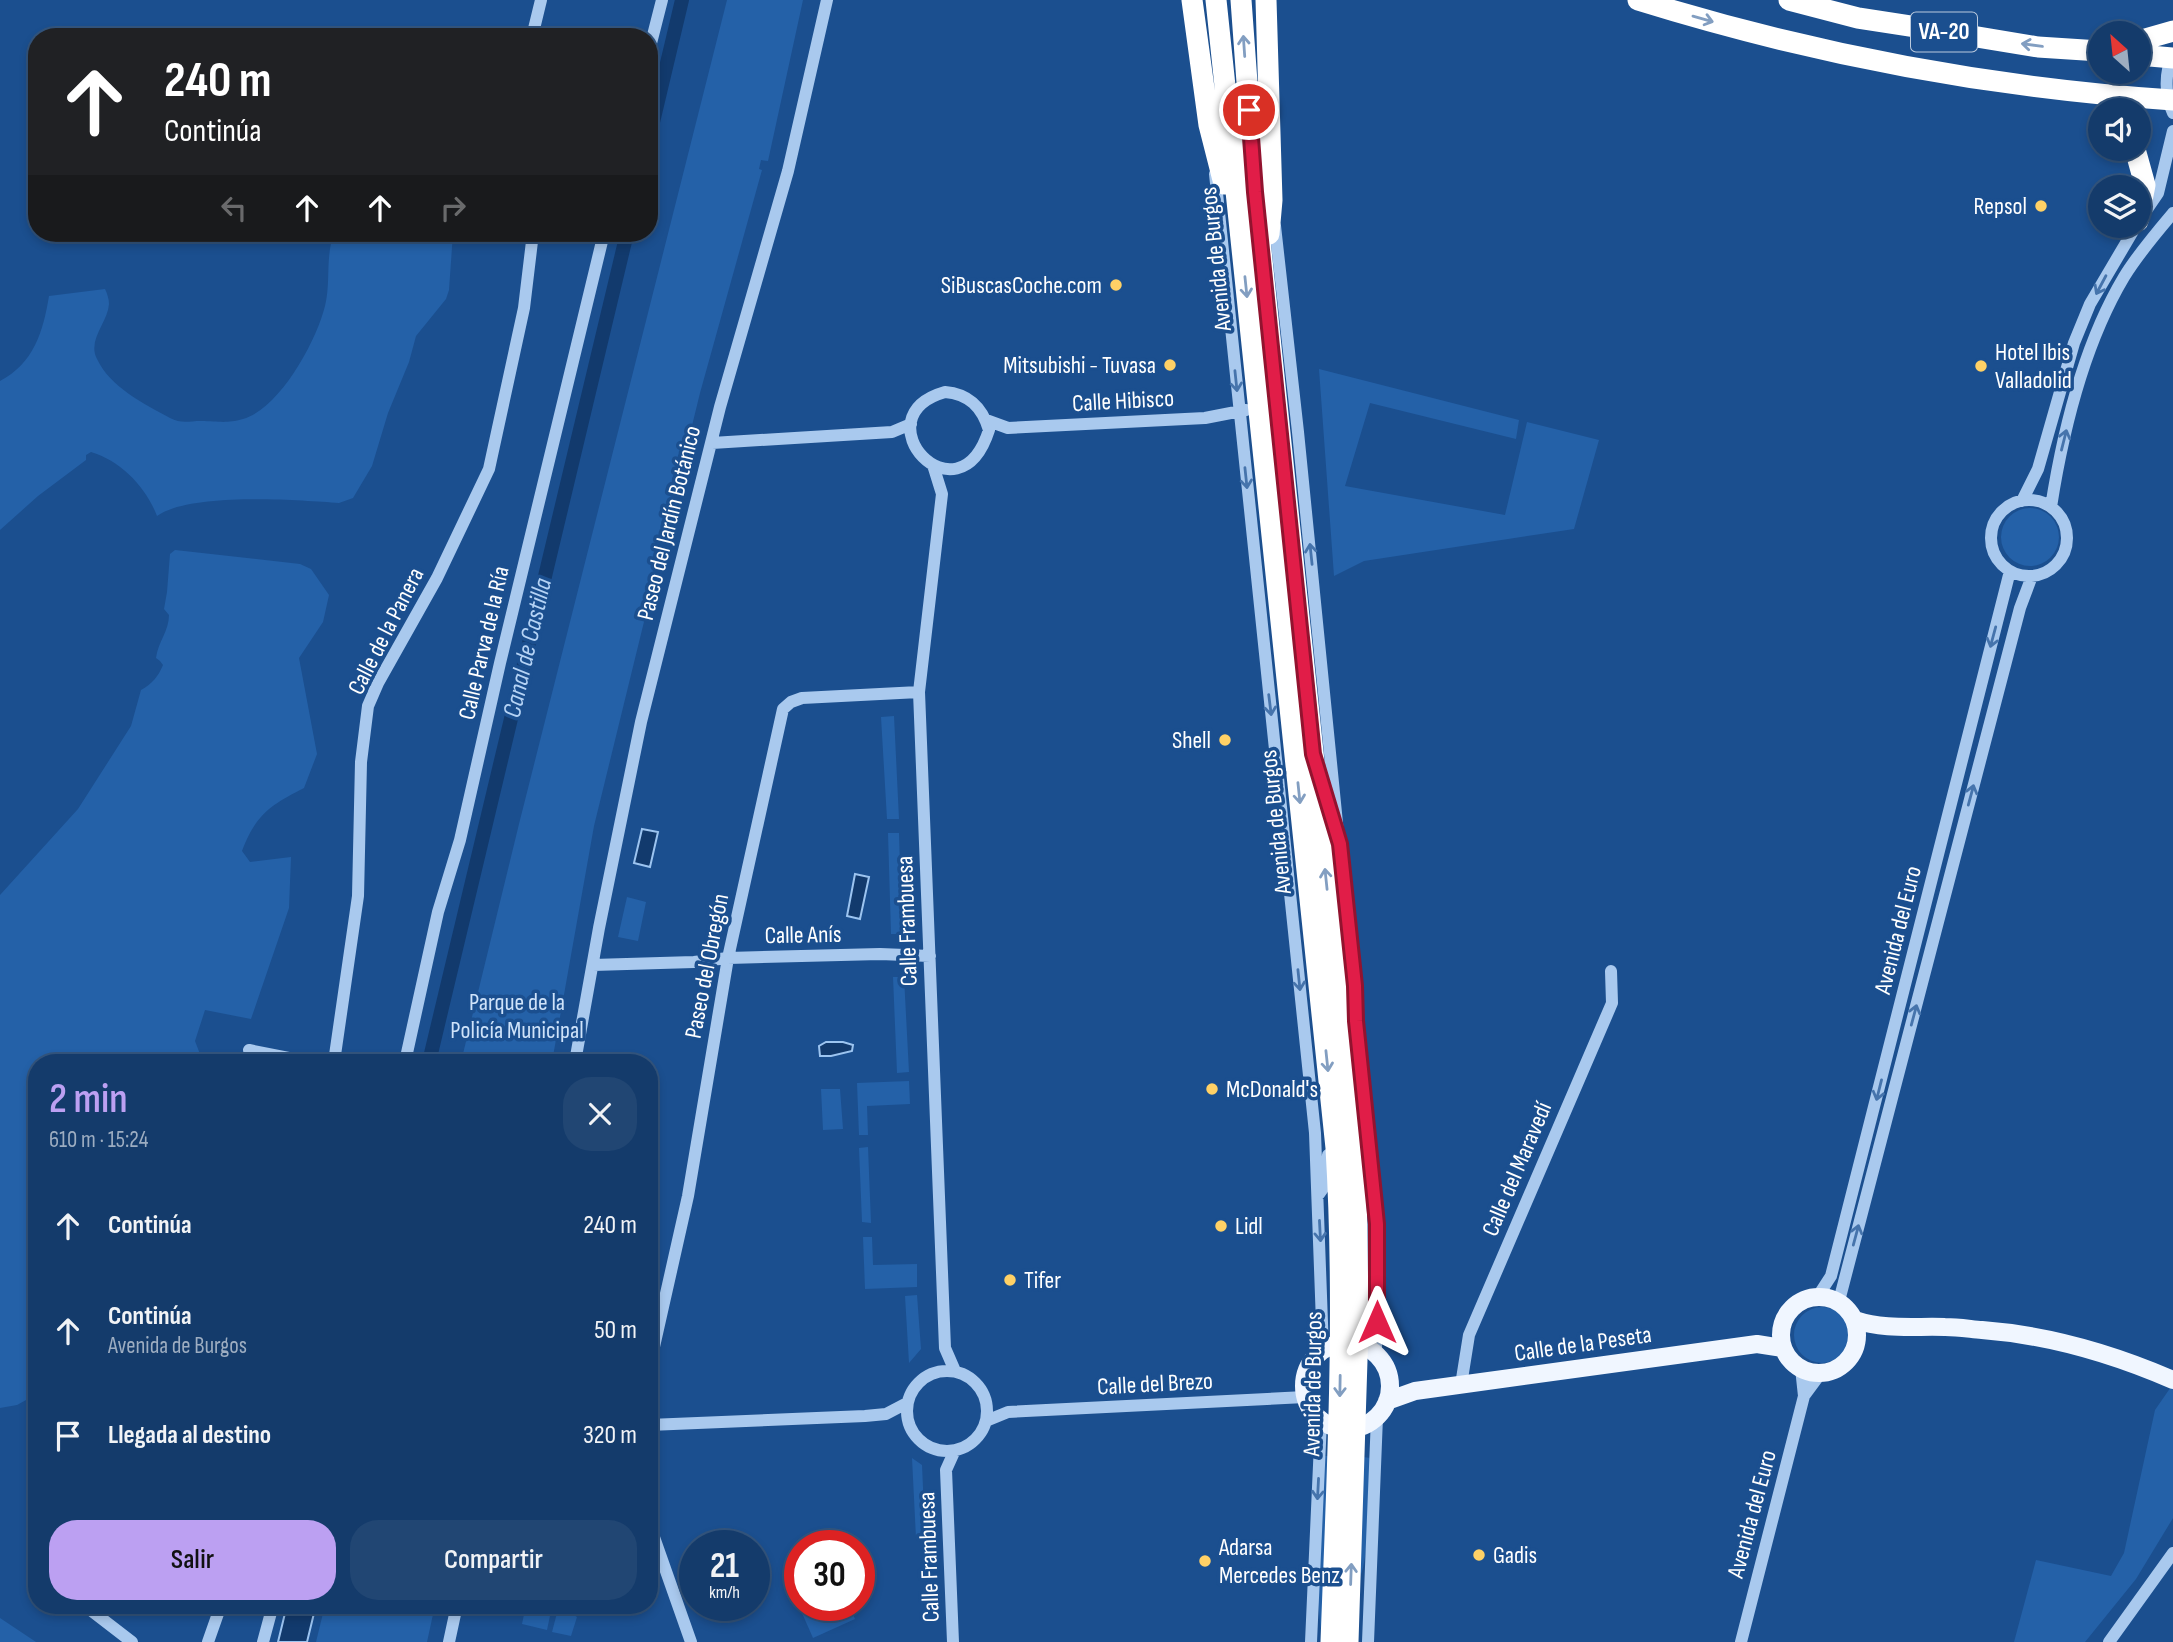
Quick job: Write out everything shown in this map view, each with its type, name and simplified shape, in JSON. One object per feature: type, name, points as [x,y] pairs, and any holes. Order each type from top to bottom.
[{"type":"highway","points":[[1192,0],[1209,125],[1242,258]]},
{"type":"highway","name":"Avenida de Burgos","points":[[1216,0],[1275,562],[1329,993],[1353,1138],[1357,1224],[1349,1348],[1338,1426],[1331,1642]]},
{"type":"highway","name":"Avenida de Burgos","points":[[1241,0],[1264,281],[1258,409],[1306,682],[1313,754],[1324,948]]},
{"type":"highway","points":[[1264,281],[1272,200],[1266,0]]},
{"type":"highway","name":"VA-20","points":[[1638,0],[1751,33],[1926,71],[2171,104]]},
{"type":"highway","name":"VA-20","points":[[1789,0],[1858,18],[2038,47],[2088,50]]},
{"type":"highway","points":[[2151,37],[2173,31]]},
{"type":"highway","points":[[2151,56],[2172,57]]},
{"type":"highway","points":[[2086,93],[2092,98]]},
{"type":"highway","name":"Avenida de Burgos","points":[[1329,993],[1333,1119],[1349,1348]]},
{"type":"highway","name":"Avenida de Burgos","points":[[1338,1426],[1348,1642]]},
{"type":"main road","points":[[1818,1296],[1839,1301],[1848,1309],[1857,1328],[1854,1352],[1845,1363],[1834,1370],[1821,1373],[1801,1368],[1792,1361],[1782,1340],[1784,1320],[1791,1309],[1802,1300],[1818,1296]]},
{"type":"main road","points":[[1857,1328],[1945,1327],[2014,1334],[2061,1342],[2130,1361],[2173,1380]]},
{"type":"main road","name":"Calle de la Peseta","points":[[1387,1401],[1415,1391],[1782,1340]]},
{"type":"main road","points":[[1349,1348],[1383,1363],[1390,1379],[1387,1401],[1377,1417],[1364,1426],[1338,1426],[1308,1406],[1303,1387],[1305,1373],[1312,1360],[1349,1348]]},
{"type":"main road","points":[[1390,1379],[1415,1391]]},
{"type":"street","points":[[533,28],[541,0]]},
{"type":"street","points":[[655,28],[662,0]]},
{"type":"street","name":"Paseo del Jardín Botánico","points":[[576,1054],[641,722],[720,407],[788,171],[827,0]]},
{"type":"street","points":[[2171,104],[2167,74],[2172,57]]},
{"type":"street","name":"Avenida de Burgos","points":[[1209,125],[1258,409],[1263,635],[1315,1133],[1318,1196],[1349,1348]]},
{"type":"street","points":[[2151,204],[2158,193],[2173,131]]},
{"type":"street","name":"Avenida de Burgos","points":[[1272,200],[1349,925],[1377,1224],[1349,1348]]},
{"type":"street","points":[[2051,507],[2071,413],[2091,346],[2108,305],[2151,238],[2173,213]]},
{"type":"street","points":[[2022,501],[2038,469],[2074,343],[2090,304],[2129,238]]},
{"type":"street","name":"Calle de la Panera","points":[[339,1054],[358,896],[361,762],[368,705],[437,578],[489,469],[524,308],[532,242]]},
{"type":"street","name":"Calle Parva de la Ría","points":[[407,1054],[438,912],[460,840],[602,242]]},
{"type":"street","points":[[945,393],[957,393],[969,398],[978,406],[986,420],[989,430],[979,453],[958,468],[944,469],[922,458],[915,449],[910,431],[915,413],[922,403],[945,393]]},
{"type":"street","points":[[1258,409],[1287,405],[1298,432]]},
{"type":"street","name":"Calle Hibisco","points":[[986,420],[1008,428],[1205,418],[1258,409]]},
{"type":"street","points":[[712,443],[892,432],[911,424]]},
{"type":"street","name":"Calle Hibisco","points":[[985,442],[1008,428]]},
{"type":"street","points":[[892,432],[912,440]]},
{"type":"street","name":"Calle Frambuesa","points":[[933,465],[942,494],[919,692],[945,1348],[955,1371]]},
{"type":"street","name":"Calle Frambuesa","points":[[942,494],[958,468]]},
{"type":"street","points":[[2022,501],[2038,501],[2051,507],[2064,522],[2067,544],[2060,561],[2043,574],[2020,575],[2010,571],[1995,555],[1991,542],[1992,530],[2001,513],[2007,507],[2022,501]]},
{"type":"street","points":[[1263,635],[1275,562]]},
{"type":"street","name":"Avenida del Euro","points":[[1818,1296],[1834,1263],[2010,571]]},
{"type":"street","name":"Avenida del Euro","points":[[1839,1301],[2020,608],[2032,576]]},
{"type":"street","points":[[1306,682],[1315,594]]},
{"type":"street","name":"Paseo del Obregón","points":[[658,1329],[688,1196],[728,958],[783,709],[791,702],[803,698],[919,692]]},
{"type":"street","points":[[1313,754],[1340,844]]},
{"type":"street","points":[[1292,917],[1303,941],[1324,948],[1343,944],[1349,925]]},
{"type":"street","name":"Calle Anís","points":[[593,965],[666,964],[728,958],[880,954],[930,956]]},
{"type":"street","name":"Calle del Maravedí","points":[[1461,1385],[1469,1335],[1612,1003],[1611,971]]},
{"type":"street","points":[[1303,1019],[1310,1001],[1329,993],[1349,1001],[1356,1021]]},
{"type":"street","points":[[249,1050],[269,1054]]},
{"type":"street","points":[[1318,1196],[1326,1184],[1333,1119]]},
{"type":"street","points":[[1353,1138],[1374,1190]]},
{"type":"street","name":"Calle Frambuesa","points":[[934,1372],[945,1348]]},
{"type":"street","name":"Avenida del Euro","points":[[1741,1642],[1804,1396],[1801,1368]]},
{"type":"street","points":[[955,1371],[973,1380],[982,1390],[987,1403],[986,1421],[977,1438],[967,1446],[955,1450],[936,1450],[918,1440],[909,1426],[906,1403],[913,1387],[926,1376],[934,1372],[955,1371]]},
{"type":"street","name":"Avenida del Euro","points":[[1804,1396],[1821,1373]]},
{"type":"street","name":"Calle del Brezo","points":[[986,1421],[1008,1412],[1305,1397]]},
{"type":"street","points":[[658,1424],[886,1414],[906,1403]]},
{"type":"street","name":"Calle del Brezo","points":[[987,1403],[1008,1412]]},
{"type":"street","points":[[886,1414],[909,1426]]},
{"type":"street","points":[[1368,1642],[1377,1417]]},
{"type":"street","name":"Avenida de Burgos","points":[[1311,1642],[1338,1426]]},
{"type":"street","name":"Calle Frambuesa","points":[[936,1450],[946,1470],[953,1642]]},
{"type":"street","name":"Calle Frambuesa","points":[[946,1470],[955,1450]]},
{"type":"street","points":[[658,1548],[691,1642]]},
{"type":"street","points":[[2109,1642],[2173,1553]]},
{"type":"street","points":[[1357,1642],[1370,1568]]},
{"type":"street","points":[[96,1614],[132,1642]]},
{"type":"street","points":[[208,1642],[218,1614]]},
{"type":"street","points":[[263,1642],[271,1614]]},
{"type":"street","points":[[449,1642],[455,1614]]},
{"type":"green space","name":"Parque de la Policía Municipal","points":[[727,0],[803,0],[768,161],[761,160],[759,169],[762,170],[700,393],[594,826],[553,1054],[463,1054]]},
{"type":"green space","points":[[332,242],[452,242],[446,299],[416,336],[372,466],[353,498],[339,503],[245,499],[194,503],[173,508],[157,516],[146,495],[131,476],[102,456],[91,452],[86,455],[86,460],[38,496],[0,530],[0,381],[12,374],[29,356],[44,322],[49,296],[105,289],[108,311],[96,338],[95,352],[110,378],[129,394],[178,421],[237,421],[257,412],[270,402],[295,372],[305,355],[325,306]]},
{"type":"green space","points":[[1319,369],[1519,420],[1516,439],[1370,403],[1345,486],[1505,515],[1527,422],[1599,440],[1574,529],[1364,561],[1334,576]]},
{"type":"green space","points":[[2030,508],[2046,513],[2054,521],[2059,537],[2054,553],[2046,561],[2030,566],[2014,561],[2006,553],[2001,537],[2006,521],[2014,513]]},
{"type":"green space","points":[[175,550],[300,564],[311,569],[329,595],[323,622],[299,658],[317,754],[304,788],[282,800],[259,819],[242,851],[250,862],[291,857],[289,908],[251,1019],[205,1010],[195,1041],[200,1054],[28,1054],[28,1399],[17,1405],[0,1408],[0,895],[78,809],[131,726],[141,690],[157,677],[163,665],[156,658],[169,621],[169,615],[164,609],[170,554]]},
{"type":"green space","points":[[894,716],[899,819],[887,819],[881,717]]},
{"type":"green space","points":[[888,833],[899,833],[902,934],[891,934]]},
{"type":"green space","points":[[627,897],[646,902],[638,941],[618,937]]},
{"type":"green space","points":[[893,977],[904,977],[909,1072],[897,1073]]},
{"type":"green space","points":[[909,1081],[910,1104],[867,1106],[868,1135],[859,1135],[857,1083]]},
{"type":"green space","points":[[821,1089],[840,1089],[843,1129],[823,1130]]},
{"type":"green space","points":[[868,1147],[871,1223],[862,1222],[859,1148]]},
{"type":"green space","points":[[863,1237],[872,1237],[873,1265],[917,1264],[917,1287],[865,1289]]},
{"type":"green space","points":[[917,1295],[921,1349],[909,1363],[905,1296]]},
{"type":"green space","points":[[1822,1307],[1833,1309],[1842,1315],[1848,1324],[1848,1346],[1842,1355],[1833,1361],[1822,1363],[1811,1361],[1802,1355],[1796,1346],[1794,1335],[1796,1324],[1802,1315],[1811,1309]]},
{"type":"green space","points":[[2173,1384],[2173,1518],[2136,1579],[2085,1642],[2014,1642],[2036,1560],[2111,1576],[2124,1553],[2155,1410]]},
{"type":"green space","points":[[1324,1456],[1331,1456],[1322,1642],[1318,1602]]},
{"type":"green space","points":[[1363,1457],[1371,1458],[1367,1541],[1358,1580]]},
{"type":"green space","points":[[912,1458],[922,1465],[925,1533],[916,1538]]},
{"type":"green space","points":[[323,1614],[433,1614],[427,1642],[316,1642]]},
{"type":"green space","points":[[524,1614],[550,1614],[547,1630],[522,1624]]},
{"type":"green space","points":[[557,1614],[573,1614],[577,1617],[571,1636],[552,1632]]},
{"type":"green space","points":[[0,1618],[36,1642],[0,1642]]},
{"type":"green space","points":[[806,1621],[851,1621],[813,1638]]},
{"type":"shaded area","points":[[642,829],[658,832],[650,867],[634,863]]},
{"type":"shaded area","points":[[855,874],[869,877],[860,919],[847,916]]},
{"type":"shaded area","points":[[826,1042],[853,1045],[852,1051],[820,1056],[819,1046]]},
{"type":"shaded area","points":[[285,1614],[314,1614],[307,1642],[278,1642]]},
{"type":"waterway","name":"Canal de Castilla","points":[[658,101],[682,0]]},
{"type":"waterway","name":"Canal de Castilla","points":[[431,1054],[625,242]]},
{"type":"place","name":"Repsol","points":[[2041,206]]},
{"type":"place","name":"SiBuscasCoche.com","points":[[1116,285]]},
{"type":"place","name":"Mitsubishi - Tuvasa","points":[[1170,365]]},
{"type":"place","name":"Hotel Ibis Valladolid","points":[[1981,366]]},
{"type":"place","name":"Shell","points":[[1225,740]]},
{"type":"place","name":"McDonald's","points":[[1212,1089]]},
{"type":"place","name":"Lidl","points":[[1221,1226]]},
{"type":"place","name":"Tifer","points":[[1010,1280]]},
{"type":"place","name":"Gadis","points":[[1479,1555]]},
{"type":"place","name":"Adarsa Mercedes Benz","points":[[1205,1561]]},
{"type":"route","points":[[1249,110],[1276,407],[1313,754],[1340,844],[1355,986],[1356,1021],[1377,1224],[1377,1322]]}]
